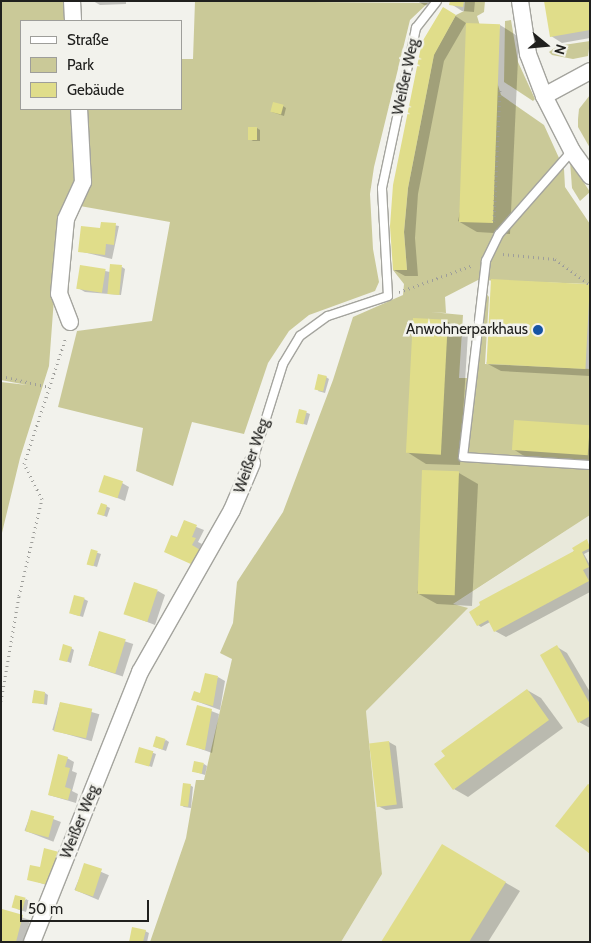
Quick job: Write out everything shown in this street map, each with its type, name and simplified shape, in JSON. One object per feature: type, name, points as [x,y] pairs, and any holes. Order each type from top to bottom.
[{"type":"street","points":[[72,1],[74,20]]},
{"type":"street","points":[[520,1],[528,54],[544,96],[572,151],[590,176]]},
{"type":"street","points":[[544,96],[590,71]]},
{"type":"street","points":[[70,322],[59,294],[66,219],[82,182],[79,110]]},
{"type":"street","name":"Weißer Weg","points":[[32,942],[140,672],[232,510],[252,463]]},
{"type":"lane","name":"Weißer Weg","points":[[252,463],[283,364],[300,336],[328,316],[388,296],[382,188],[416,28],[437,1]]},
{"type":"lane","points":[[572,151],[499,234],[486,261],[463,457],[590,464]]},
{"type":"path","points":[[388,296],[486,261]]},
{"type":"path","points":[[1,701],[18,596],[42,499],[24,464],[70,322]]},
{"type":"path","points":[[1,376],[49,387]]},
{"type":"shaded area","points":[[590,515],[590,942],[341,942],[382,874],[366,711],[452,605]]},
{"type":"green space","points":[[1,1],[67,1],[68,20],[20,20],[20,110],[74,110],[79,171],[60,217],[49,366],[20,458],[1,537],[1,382],[27,385],[1,380]]},
{"type":"green space","points":[[195,1],[428,3],[410,20],[374,167],[370,194],[373,249],[379,282],[375,291],[309,315],[289,331],[268,363],[244,434],[192,422],[173,486],[136,471],[143,428],[58,407],[77,331],[152,321],[170,222],[80,206],[84,110],[182,110],[182,59],[193,59]]},
{"type":"green space","points":[[465,1],[485,1],[484,12],[477,16],[501,95],[544,125],[564,169],[565,187],[590,224],[590,284],[478,280],[445,297],[446,313],[431,312],[463,315],[459,378],[474,378],[485,292],[489,297],[485,364],[590,369],[590,515],[453,604],[468,608],[366,711],[382,874],[341,942],[150,942],[186,838],[196,780],[204,780],[232,659],[220,653],[233,623],[237,582],[283,512],[333,380],[353,317],[403,295],[404,284],[393,270],[407,270],[404,232],[408,188],[434,54],[456,15],[464,11]]},
{"type":"green space","points":[[511,20],[518,62],[535,99],[533,101],[504,82],[505,21]]},
{"type":"green space","points":[[590,41],[588,56],[573,59],[552,55],[549,52],[557,46]]},
{"type":"green space","points":[[590,95],[590,148],[578,127],[578,119],[579,109]]},
{"type":"green space","points":[[570,161],[590,192],[580,201],[572,188]]},
{"type":"building","points":[[450,1],[464,1],[463,7],[449,5]]},
{"type":"building","points":[[544,1],[590,1],[590,30],[550,37]]},
{"type":"building","points":[[443,7],[456,15],[434,55],[408,188],[404,232],[407,270],[393,270],[390,226],[393,185],[422,42]]},
{"type":"building","points":[[466,23],[500,24],[493,223],[459,222]]},
{"type":"building","points":[[273,102],[284,105],[281,115],[270,112]]},
{"type":"building","points":[[248,127],[257,127],[257,140],[248,140]]},
{"type":"building","points":[[101,222],[116,223],[114,245],[106,244],[105,255],[78,252],[81,226],[100,228]]},
{"type":"building","points":[[110,264],[122,265],[119,295],[107,294]]},
{"type":"building","points":[[80,265],[106,269],[102,293],[76,289]]},
{"type":"building","name":"Anwohnerparkhaus","points":[[491,279],[590,284],[585,369],[487,364]]},
{"type":"building","points":[[413,318],[448,320],[441,455],[406,453]]},
{"type":"building","points":[[318,374],[327,376],[323,392],[314,390]]},
{"type":"building","points":[[299,409],[307,411],[303,425],[296,423]]},
{"type":"building","points":[[514,420],[590,425],[588,455],[512,450]]},
{"type":"building","points":[[422,470],[459,471],[455,595],[418,594]]},
{"type":"building","points":[[104,475],[123,481],[117,498],[98,492]]},
{"type":"building","points":[[101,503],[107,505],[104,516],[97,514]]},
{"type":"building","points":[[184,520],[197,525],[192,537],[196,538],[192,545],[202,551],[193,565],[164,552],[171,535],[177,537]]},
{"type":"building","points":[[587,539],[590,548],[582,552],[589,567],[583,570],[589,581],[494,632],[488,620],[477,626],[469,612],[480,605],[479,602],[574,551],[572,548]]},
{"type":"building","points":[[91,549],[98,551],[93,566],[87,564]]},
{"type":"building","points":[[134,582],[158,590],[147,622],[123,614]]},
{"type":"building","points":[[74,595],[85,598],[80,616],[69,613]]},
{"type":"building","points":[[99,631],[126,639],[115,674],[88,665]]},
{"type":"building","points":[[63,644],[72,647],[67,662],[59,660]]},
{"type":"building","points":[[557,645],[590,704],[590,716],[578,723],[540,655]]},
{"type":"building","points":[[205,673],[218,676],[213,706],[191,700],[194,691],[200,693]]},
{"type":"building","points":[[527,689],[549,720],[453,790],[434,764],[445,756],[441,751]]},
{"type":"building","points":[[34,690],[45,692],[44,704],[32,703]]},
{"type":"building","points":[[60,702],[92,709],[86,738],[54,731]]},
{"type":"building","points":[[197,705],[212,709],[205,750],[186,745]]},
{"type":"building","points":[[156,736],[166,739],[162,749],[153,747]]},
{"type":"building","points":[[389,741],[397,805],[377,807],[369,743]]},
{"type":"building","points":[[139,747],[153,751],[149,767],[135,762]]},
{"type":"building","points":[[58,754],[68,757],[65,767],[70,768],[65,787],[71,789],[68,800],[48,795]]},
{"type":"building","points":[[194,761],[204,763],[202,774],[192,772]]},
{"type":"building","points":[[183,783],[191,784],[188,807],[180,806]]},
{"type":"building","points":[[588,784],[590,785],[590,854],[555,826]]},
{"type":"building","points":[[31,810],[54,816],[48,837],[25,831]]},
{"type":"building","points":[[442,844],[506,882],[469,942],[381,942]]},
{"type":"building","points":[[44,848],[59,852],[48,885],[27,880],[30,865],[40,867]]},
{"type":"building","points":[[84,863],[102,869],[93,896],[75,891]]},
{"type":"building","points":[[15,895],[26,898],[22,910],[12,908]]},
{"type":"building","points":[[2,909],[23,915],[16,942],[1,942]]},
{"type":"building","points":[[132,927],[146,930],[143,942],[129,942]]},
{"type":"place","name":"Anwohnerparkhaus","points":[[538,330]]}]
